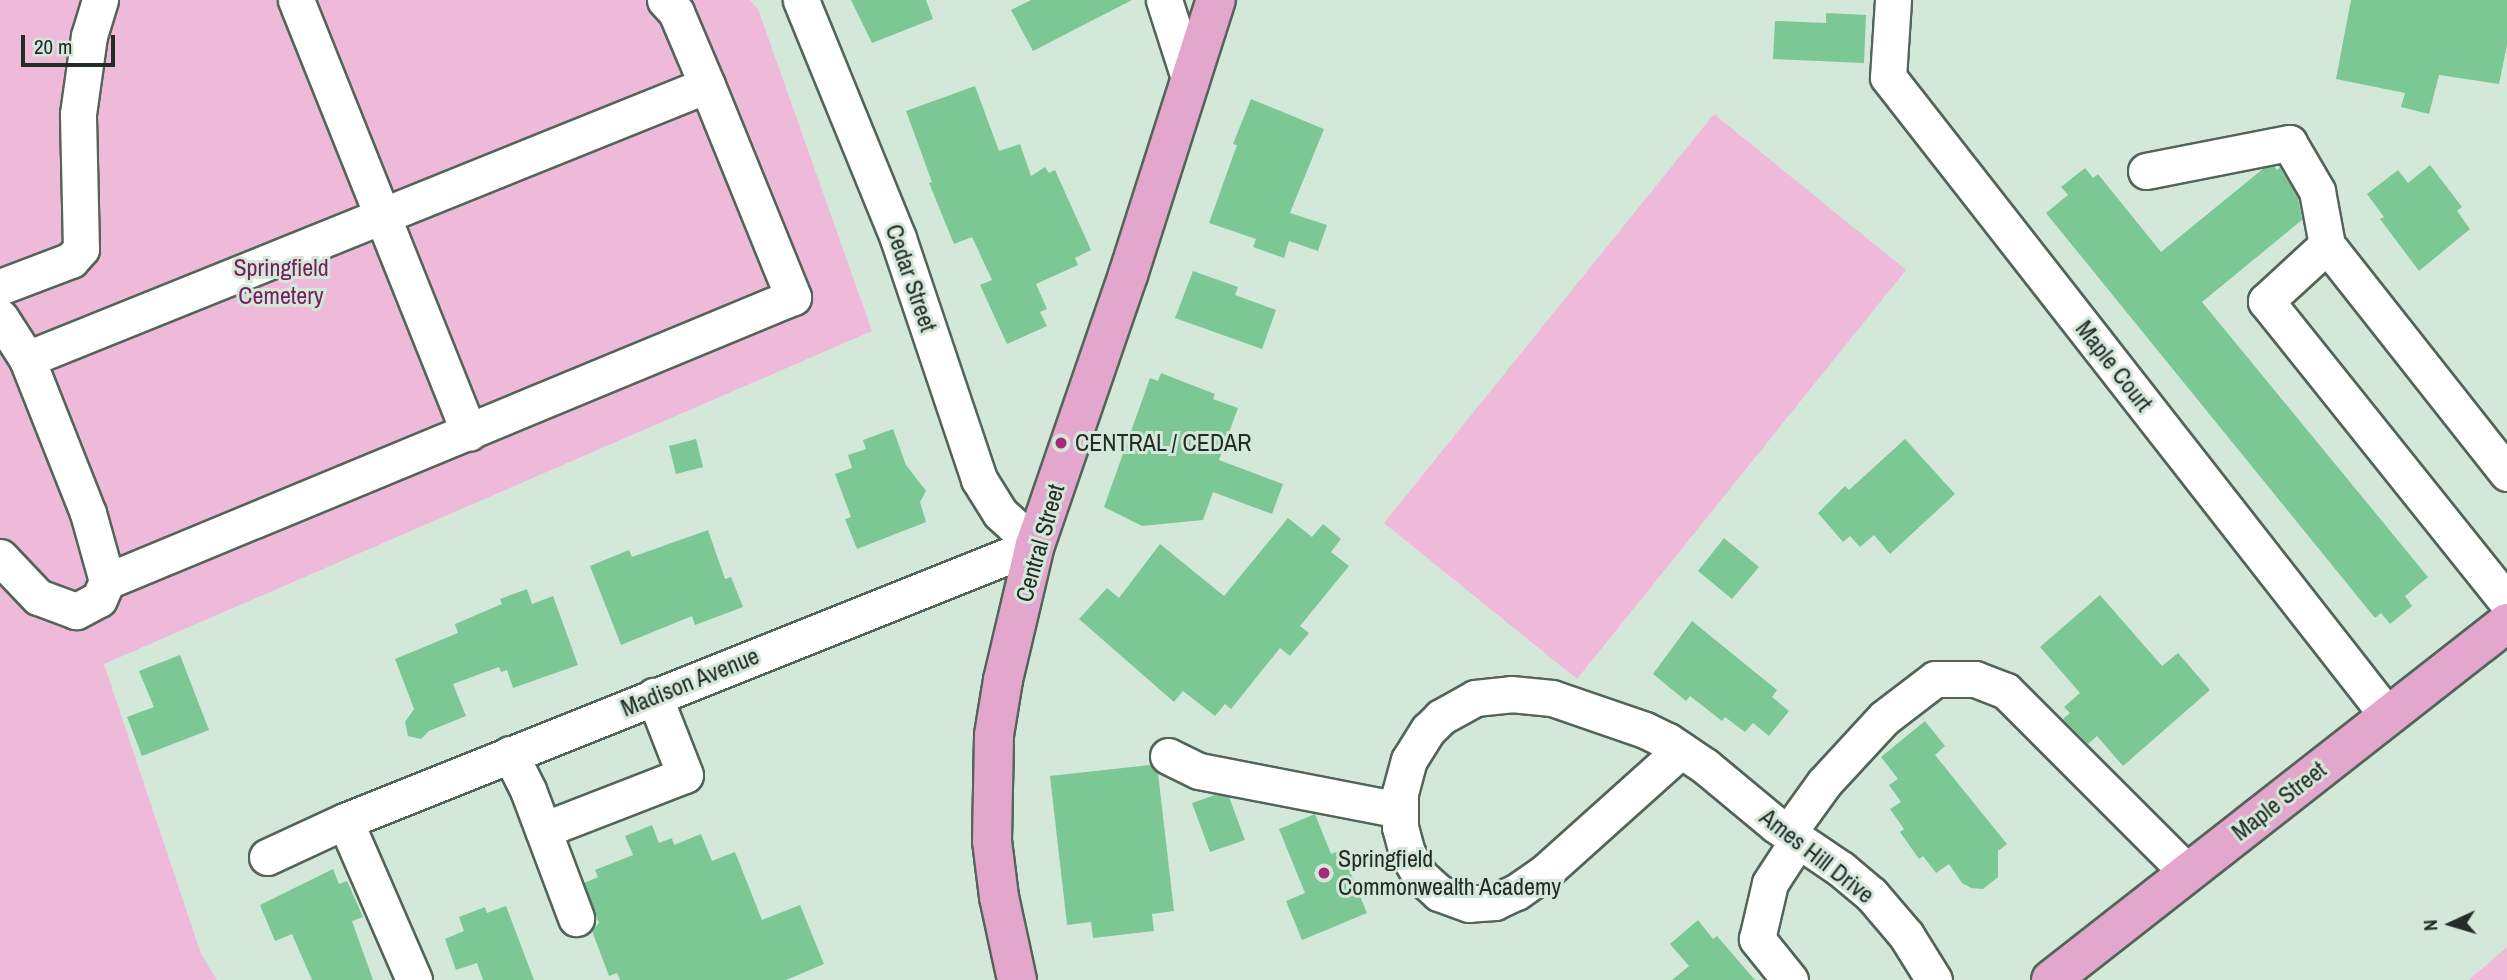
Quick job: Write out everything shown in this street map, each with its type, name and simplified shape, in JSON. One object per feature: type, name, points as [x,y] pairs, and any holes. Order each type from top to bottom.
[{"type":"main road","name":"Central Street","points":[[1017,980],[999,897],[992,841],[991,770],[1003,680],[1035,545],[1216,0]]},
{"type":"main road","name":"Maple Street","points":[[2051,980],[2507,623]]},
{"type":"street","points":[[0,287],[71,260],[81,249],[78,114],[89,36],[100,0]]},
{"type":"street","points":[[296,0],[469,433]]},
{"type":"street","points":[[107,581],[793,298],[676,12],[665,0]]},
{"type":"street","name":"Cedar Street","points":[[801,0],[898,239],[979,479],[1000,513],[1035,545]]},
{"type":"street","points":[[1164,0],[1191,81]]},
{"type":"street","name":"Maple Court","points":[[1892,0],[1890,80],[2388,716]]},
{"type":"street","points":[[27,359],[707,85]]},
{"type":"street","points":[[2146,171],[2289,143],[2317,191],[2327,245],[2507,473]]},
{"type":"street","points":[[2327,245],[2266,301],[2507,602]]},
{"type":"street","points":[[0,317],[27,359],[88,513],[107,581],[99,599],[76,611],[38,597],[0,557]]},
{"type":"street","name":"Madison Avenue","points":[[267,857],[345,821],[509,754],[1035,545]]},
{"type":"street","points":[[1790,980],[1757,939],[1770,883],[1824,783],[1884,718],[1935,679],[1975,679],[2006,691],[2188,873]]},
{"type":"street","name":"Ames Hill Drive","points":[[1681,750],[1545,872],[1516,892],[1495,902],[1459,902],[1429,886],[1407,853],[1399,810],[1403,777],[1417,744],[1441,717],[1475,698],[1511,694],[1552,698],[1621,719],[1681,750],[1871,894],[1906,935],[1934,980]]},
{"type":"street","points":[[543,830],[685,775],[654,696]]},
{"type":"street","points":[[509,754],[528,790],[576,918]]},
{"type":"street","points":[[1168,756],[1199,771],[1399,810]]},
{"type":"street","points":[[345,821],[414,980]]},
{"type":"green space","name":"Springfield Cemetery","points":[[0,0],[750,0],[758,9],[872,331],[104,664],[201,954],[217,980],[0,980]]},
{"type":"green space","points":[[1714,114],[1906,270],[1577,679],[1384,523]]},
{"type":"green space","points":[[2507,947],[2507,980],[2469,980]]},
{"type":"building","points":[[851,0],[926,0],[933,19],[872,43]]},
{"type":"building","points":[[1031,0],[1132,0],[1033,51],[1011,10]]},
{"type":"building","points":[[2351,0],[2507,0],[2507,45],[2499,84],[2439,75],[2429,114],[2401,107],[2405,93],[2336,79]]},
{"type":"building","points":[[1826,13],[1866,15],[1864,63],[1773,59],[1775,21],[1826,23]]},
{"type":"building","points":[[975,86],[999,151],[1020,144],[1031,176],[1045,167],[1049,173],[1055,170],[1091,250],[1075,258],[1078,265],[1036,284],[1047,309],[1040,312],[1047,326],[1007,344],[980,285],[992,280],[972,237],[954,244],[929,183],[932,182],[906,111]]},
{"type":"building","points":[[1251,99],[1324,129],[1290,213],[1327,225],[1318,251],[1289,241],[1284,258],[1253,247],[1256,239],[1209,223],[1237,145],[1233,144]]},
{"type":"building","points":[[2430,165],[2462,207],[2457,211],[2470,229],[2419,271],[2380,219],[2384,217],[2367,194],[2398,170],[2408,183]]},
{"type":"building","points":[[2274,166],[2277,170],[2280,168],[2298,198],[2302,220],[2202,302],[2428,577],[2405,596],[2412,606],[2390,624],[2381,613],[2375,618],[2046,213],[2068,195],[2061,187],[2085,168],[2093,178],[2098,174],[2161,252],[2264,168]]},
{"type":"building","points":[[1193,271],[1238,287],[1235,295],[1276,310],[1262,349],[1175,318]]},
{"type":"building","points":[[1161,373],[1215,394],[1213,399],[1238,408],[1219,460],[1283,484],[1272,514],[1213,492],[1203,520],[1142,526],[1104,507],[1150,378],[1158,381]]},
{"type":"building","points":[[893,429],[906,465],[926,491],[920,502],[926,522],[857,549],[845,519],[851,517],[835,474],[852,468],[848,455],[866,449],[863,440]]},
{"type":"building","points":[[696,439],[703,467],[676,474],[669,446]]},
{"type":"building","points":[[1905,439],[1955,494],[1890,554],[1874,535],[1860,547],[1850,536],[1843,542],[1818,513],[1845,486],[1849,490]]},
{"type":"building","points":[[1288,518],[1312,537],[1323,524],[1341,539],[1331,552],[1349,566],[1300,626],[1309,633],[1290,656],[1280,648],[1231,709],[1225,704],[1215,716],[1183,691],[1174,702],[1079,619],[1107,588],[1119,598],[1160,544],[1224,596]]},
{"type":"building","points":[[708,530],[725,579],[731,577],[743,607],[695,625],[692,616],[621,645],[590,566],[629,550],[632,557]]},
{"type":"building","points":[[1724,538],[1759,567],[1732,599],[1698,571]]},
{"type":"building","points":[[527,589],[532,604],[553,596],[578,665],[513,688],[507,670],[501,672],[499,667],[453,684],[466,716],[429,731],[421,739],[408,736],[405,722],[414,709],[395,659],[458,633],[455,624],[502,604],[500,599]]},
{"type":"building","points":[[2100,595],[2162,666],[2178,653],[2210,690],[2123,766],[2097,736],[2088,744],[2063,719],[2070,713],[2064,707],[2080,693],[2040,647]]},
{"type":"building","points":[[1692,621],[1777,690],[1772,697],[1789,711],[1769,736],[1753,723],[1745,732],[1725,717],[1722,721],[1690,696],[1686,701],[1653,674]]},
{"type":"building","points":[[180,655],[209,730],[142,756],[127,717],[154,707],[139,671]]},
{"type":"building","points":[[1925,721],[1945,746],[1935,755],[2007,844],[1998,851],[1998,877],[1983,889],[1971,888],[1962,883],[1949,864],[1936,873],[1923,856],[1919,859],[1900,832],[1904,829],[1890,809],[1901,802],[1889,785],[1898,779],[1881,757]]},
{"type":"building","points":[[1150,765],[1158,773],[1174,911],[1152,914],[1154,931],[1093,938],[1091,922],[1067,925],[1050,776]]},
{"type":"building","points":[[1215,795],[1229,797],[1245,840],[1210,852],[1192,803]]},
{"type":"building","name":"Springfield Commonwealth Academy","points":[[1315,814],[1331,854],[1341,850],[1367,913],[1302,940],[1286,901],[1305,893],[1279,829]]},
{"type":"building","points":[[652,825],[659,843],[672,838],[674,845],[701,834],[712,861],[735,852],[762,920],[800,905],[824,964],[786,980],[620,980],[617,973],[609,976],[592,931],[599,923],[584,883],[598,877],[595,870],[633,855],[625,836]]},
{"type":"building","points":[[333,869],[339,884],[347,881],[363,917],[352,921],[373,980],[312,980],[292,934],[275,941],[260,905]]},
{"type":"building","points":[[506,906],[534,980],[483,980],[477,963],[456,970],[445,939],[464,931],[459,917],[485,907],[487,913]]},
{"type":"building","points":[[1698,920],[1713,939],[1717,936],[1755,980],[1672,980],[1689,966],[1670,944]]},
{"type":"place","name":"CENTRAL / CEDAR","points":[[1061,443]]},
{"type":"place","name":"Springfield Commonwealth Academy","points":[[1324,873]]}]
